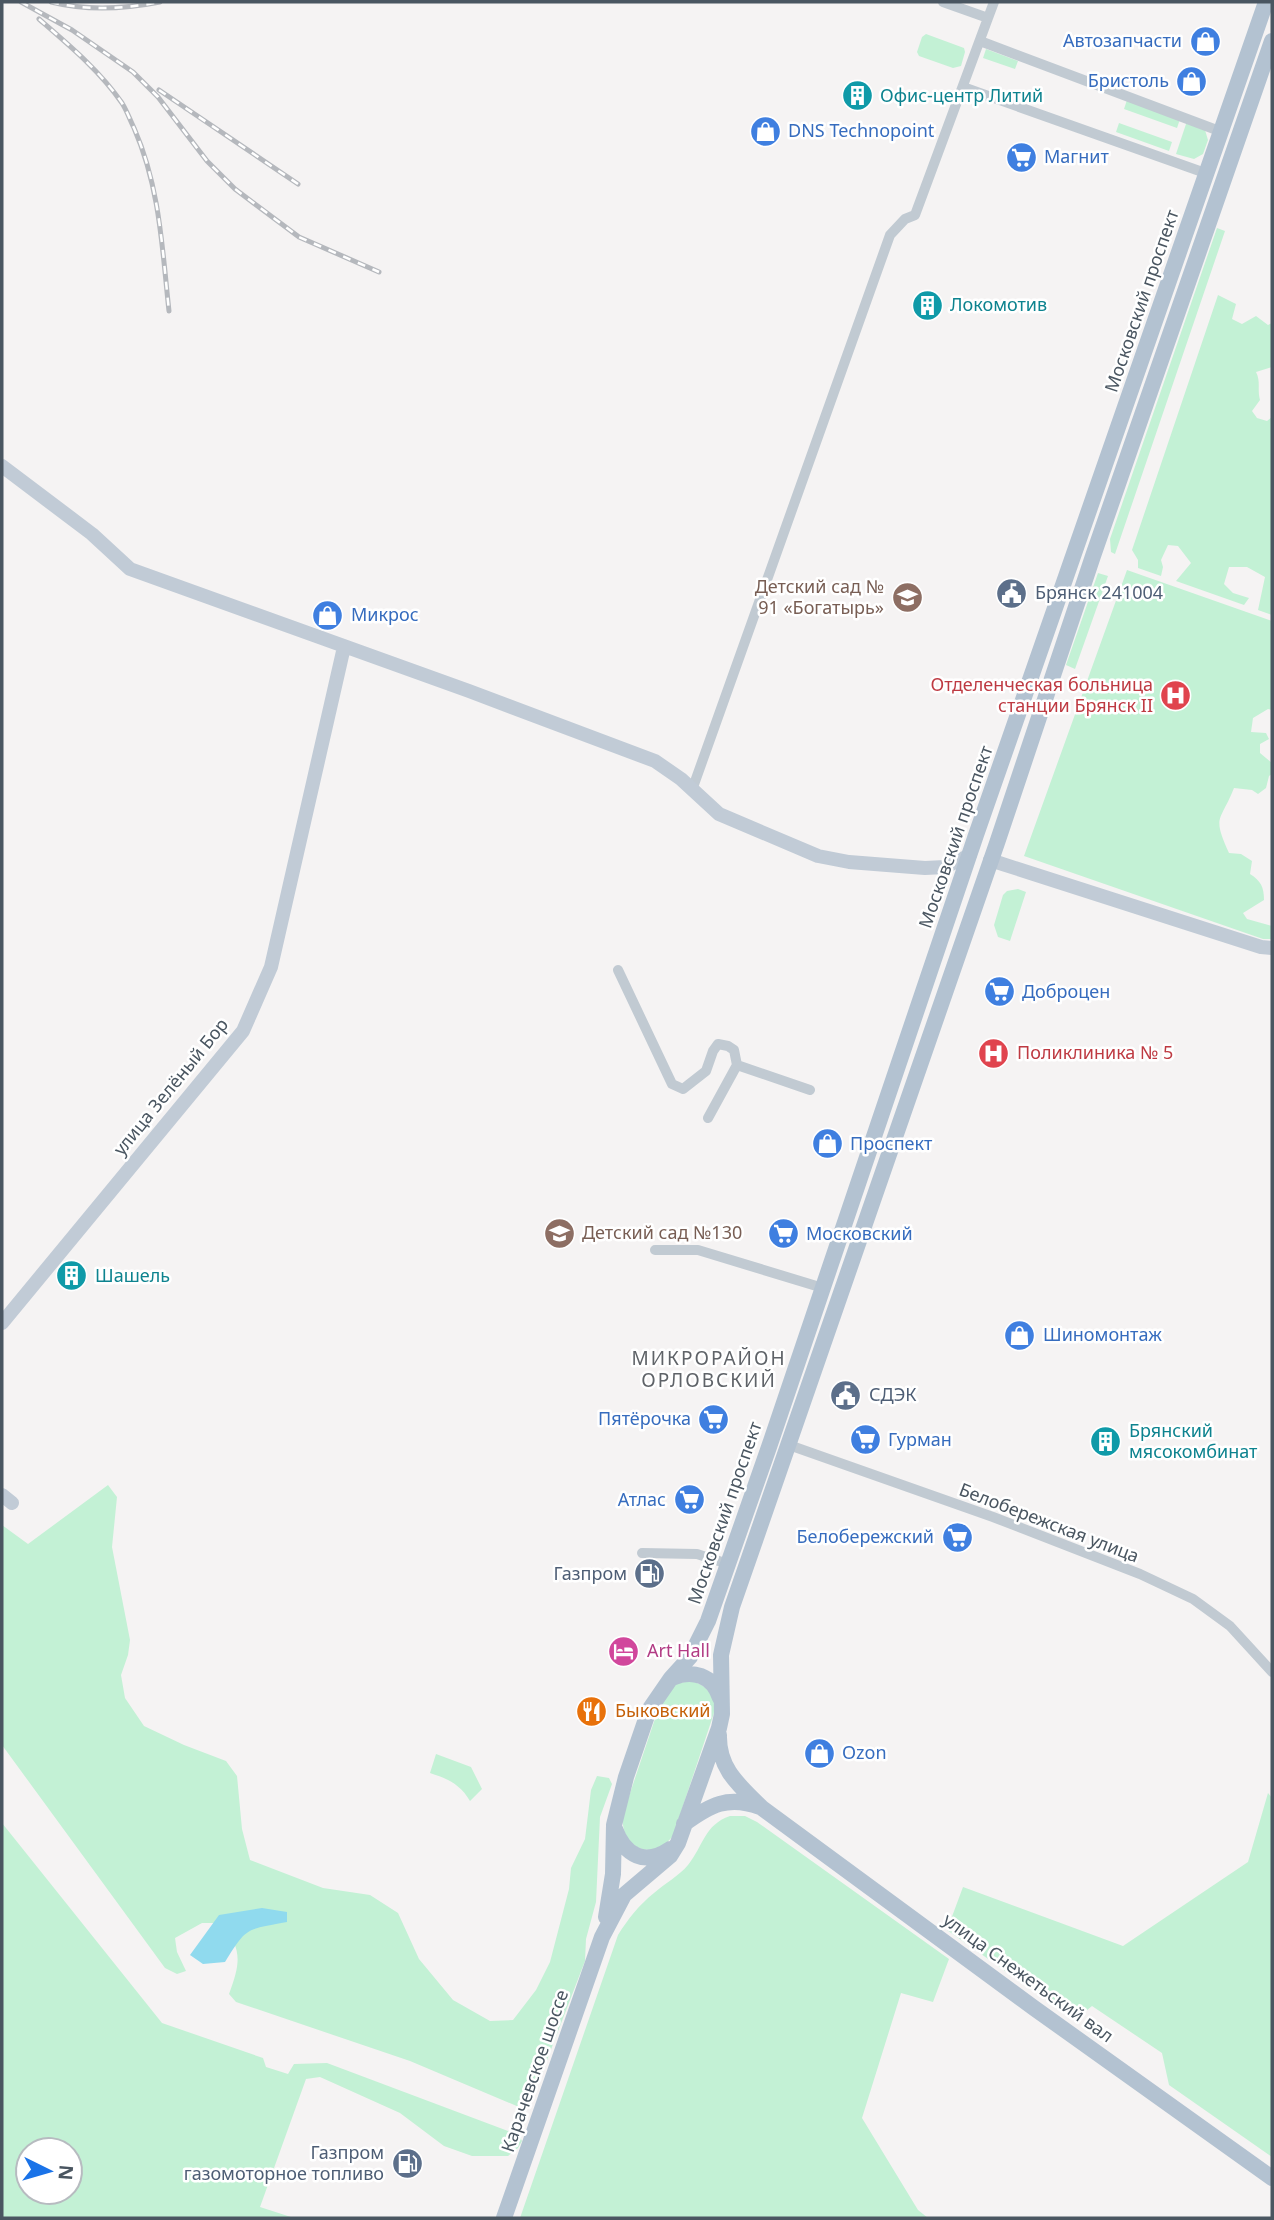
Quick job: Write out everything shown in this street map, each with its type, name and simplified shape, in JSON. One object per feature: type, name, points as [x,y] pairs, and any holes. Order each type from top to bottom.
[{"type":"main road","name":"Московский проспект","points":[[602,1937],[613,1874],[614,1825],[626,1777],[649,1710],[671,1678],[690,1657],[708,1621],[1266,2]]},
{"type":"main road","points":[[602,1937],[624,1895],[670,1856],[678,1843],[719,1728],[726,1632],[1088,569],[1272,41]]},
{"type":"main road","points":[[1222,132],[1240,137]]},
{"type":"main road","points":[[1208,174],[1225,179]]},
{"type":"main road","points":[[970,855],[990,860]]},
{"type":"main road","points":[[671,1678],[682,1673],[698,1674],[713,1684],[722,1703]]},
{"type":"main road","name":"улица Снежетьский вал","points":[[719,1728],[719,1748],[731,1778],[762,1808],[1034,2008],[1272,2178]]},
{"type":"main road","name":"улица Снежетьский вал","points":[[684,1824],[723,1802],[746,1802],[762,1808]]},
{"type":"main road","points":[[614,1825],[622,1845],[634,1854],[646,1858],[658,1856],[678,1843]]},
{"type":"main road","name":"Карачевское шоссе","points":[[504,2218],[602,1937]]},
{"type":"street","points":[[943,2],[988,18]]},
{"type":"street","points":[[692,790],[890,235],[905,219],[915,215],[994,2]]},
{"type":"street","points":[[979,41],[1222,132]]},
{"type":"street","points":[[963,87],[1208,174]]},
{"type":"street","points":[[2,466],[92,534],[130,569],[655,761],[672,772],[719,814],[818,856],[849,862],[925,868],[946,867],[970,855]]},
{"type":"street","name":"улица Зелёный Бор","points":[[5,1314],[243,1031],[271,967],[344,647]]},
{"type":"street","points":[[990,860],[1261,947],[1272,948]]},
{"type":"street","points":[[618,970],[672,1084],[683,1089],[706,1071],[718,1044],[734,1050],[737,1065],[708,1118]]},
{"type":"street","points":[[737,1065],[810,1090]]},
{"type":"street","points":[[655,1250],[698,1250],[823,1288]]},
{"type":"street","name":"Белобережская улица","points":[[789,1445],[993,1517],[1139,1574],[1193,1599],[1230,1626],[1272,1672]]},
{"type":"street","points":[[642,1553],[697,1554],[728,1564]]},
{"type":"green space","points":[[926,34],[964,48],[961,66],[953,68],[919,56],[917,52],[922,37]]},
{"type":"green space","points":[[986,49],[1018,61],[1015,69],[983,58]]},
{"type":"green space","points":[[1127,100],[1180,119],[1177,128],[1124,109]]},
{"type":"green space","points":[[1187,121],[1205,130],[1208,140],[1203,154],[1194,159],[1176,154]]},
{"type":"green space","points":[[1119,123],[1172,142],[1169,151],[1116,132]]},
{"type":"green space","points":[[1217,228],[1225,231],[1115,554],[1111,552],[1110,539]]},
{"type":"green space","points":[[1218,295],[1236,304],[1232,319],[1242,324],[1256,316],[1268,325],[1272,323],[1272,367],[1256,372],[1260,400],[1252,411],[1257,418],[1267,421],[1272,417],[1272,615],[1258,610],[1265,577],[1247,567],[1229,567],[1224,584],[1233,593],[1249,598],[1244,605],[1176,581],[1191,563],[1178,546],[1168,545],[1161,560],[1161,576],[1138,568],[1138,560],[1132,550]]},
{"type":"green space","name":"Отделенческая больница станции Брянск II","points":[[1127,570],[1272,621],[1272,710],[1268,709],[1253,718],[1251,732],[1266,733],[1269,739],[1260,744],[1260,753],[1272,763],[1272,774],[1266,788],[1258,794],[1252,790],[1234,788],[1219,825],[1229,853],[1241,854],[1252,861],[1250,874],[1262,888],[1264,900],[1243,913],[1247,919],[1272,926],[1272,939],[1263,939],[1024,856]]},
{"type":"green space","points":[[1098,573],[1108,576],[1075,669],[1066,665]]},
{"type":"green space","points":[[1018,889],[1026,892],[1010,941],[998,937],[994,925],[1003,895],[1007,891]]},
{"type":"green space","points":[[108,1485],[117,1497],[112,1547],[130,1640],[121,1675],[125,1698],[144,1726],[226,1761],[237,1776],[242,1829],[250,1860],[323,1888],[370,1895],[398,1913],[419,1959],[453,2000],[490,2021],[513,2020],[536,1990],[550,1962],[569,1889],[571,1868],[585,1839],[591,1790],[597,1776],[609,1778],[612,1784],[600,1817],[596,1902],[586,1939],[585,1961],[527,2106],[519,2107],[410,2061],[236,2002],[229,1994],[238,1957],[233,1941],[222,1923],[202,1923],[175,1938],[177,1952],[186,1971],[177,1974],[165,1968],[2,1745],[2,1525],[28,1544]]},
{"type":"green space","points":[[691,1681],[709,1691],[715,1710],[673,1836],[655,1849],[638,1848],[626,1835],[623,1814],[662,1698],[674,1684]]},
{"type":"green space","points":[[436,1754],[471,1767],[482,1789],[470,1801],[453,1783],[430,1773]]},
{"type":"green space","points":[[1268,1793],[1272,1798],[1272,2157],[1169,2085],[1162,2053],[1092,2006],[1075,2020],[947,1930],[963,1887],[1123,1946],[1248,1862]]},
{"type":"green space","points":[[730,1816],[745,1816],[757,1822],[949,1959],[933,2002],[901,1993],[862,2118],[918,2210],[928,2218],[520,2218],[618,1935],[643,1902],[688,1865],[710,1830]]},
{"type":"green space","points":[[2,1823],[162,2023],[263,2058],[266,2067],[288,2074],[294,2064],[327,2063],[519,2135],[522,2141],[508,2156],[472,2156],[444,2146],[400,2113],[320,2077],[306,2079],[260,2207],[294,2218],[2,2218]]},
{"type":"water","points":[[262,1908],[287,1912],[287,1922],[249,1932],[238,1942],[225,1962],[203,1964],[190,1955],[219,1915]]},
{"type":"railway","points":[[21,2],[72,30],[133,72],[158,97],[207,161],[235,189],[299,237],[379,272]]},
{"type":"railway","points":[[51,2],[106,8],[160,2]]},
{"type":"railway","points":[[39,19],[104,80],[122,103],[134,128],[155,195],[169,311]]},
{"type":"railway","points":[[159,90],[298,184]]},
{"type":"place","name":"Автозапчасти","points":[[1205,41]]},
{"type":"place","name":"Бристоль","points":[[1192,81]]},
{"type":"place","name":"Офис-центр Литий","points":[[857,96]]},
{"type":"place","name":"DNS Technopoint","points":[[765,131]]},
{"type":"place","name":"Магнит","points":[[1021,157]]},
{"type":"place","name":"Локомотив","points":[[927,305]]},
{"type":"place","name":"Брянск 241004","points":[[1012,593]]},
{"type":"place","name":"Детский сад № 91 «Богатырь»","points":[[907,597]]},
{"type":"place","name":"Микрос","points":[[328,615]]},
{"type":"place","name":"Отделенческая больница станции Брянск II","points":[[1176,695]]},
{"type":"place","name":"Доброцен","points":[[999,992]]},
{"type":"place","name":"Поликлиника № 5","points":[[994,1053]]},
{"type":"place","name":"Проспект","points":[[827,1144]]},
{"type":"place","name":"Детский сад №130","points":[[559,1233]]},
{"type":"place","name":"Московский","points":[[783,1234]]},
{"type":"place","name":"Шашель","points":[[72,1276]]},
{"type":"place","name":"Шиномонтаж","points":[[1020,1335]]},
{"type":"place","name":"СДЭК","points":[[846,1395]]},
{"type":"place","name":"Пятёрочка","points":[[714,1419]]},
{"type":"place","name":"Гурман","points":[[865,1440]]},
{"type":"place","name":"Брянский мясокомбинат","points":[[1106,1441]]},
{"type":"place","name":"Атлас","points":[[689,1500]]},
{"type":"place","name":"Белобережский","points":[[957,1537]]},
{"type":"place","name":"Газпром","points":[[650,1574]]},
{"type":"place","name":"Art Hall","points":[[624,1651]]},
{"type":"place","name":"Быковский","points":[[592,1711]]},
{"type":"place","name":"Ozon","points":[[819,1753]]},
{"type":"place","name":"Газпром газомоторное топливо","points":[[407,2163]]},
{"type":"district","name":"МИКРОРАЙОН ОРЛОВСКИЙ","points":[[709,1369]]}]
